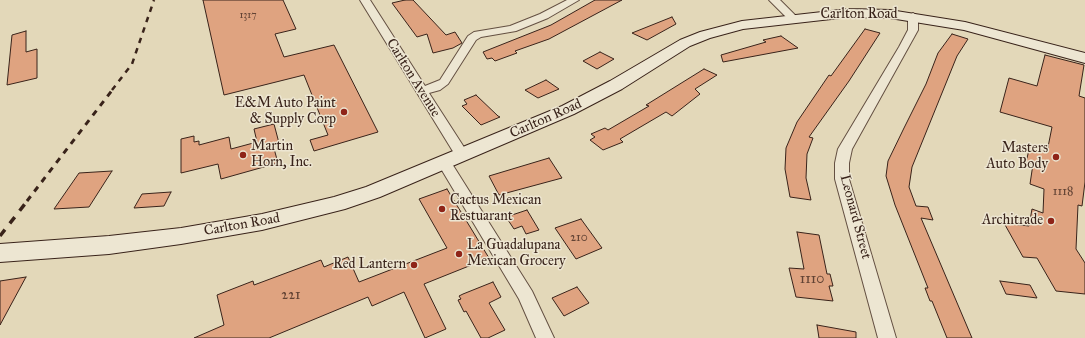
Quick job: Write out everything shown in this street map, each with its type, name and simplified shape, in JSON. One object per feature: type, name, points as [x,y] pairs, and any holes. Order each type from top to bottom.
[{"type":"main road","name":"Carlton Road","points":[[0,253],[109,245],[181,236],[262,222],[336,204],[373,192],[562,113],[593,98],[685,43],[725,29],[760,22],[856,13],[912,16],[965,26],[1085,58]]},
{"type":"street","name":"Carlton Avenue","points":[[365,0],[421,91],[453,159],[526,296],[545,338]]},
{"type":"street","points":[[421,91],[436,87],[444,82],[472,38],[478,34],[512,29],[574,0]]},
{"type":"street","points":[[774,0],[793,18]]},
{"type":"street","name":"Leonard Street","points":[[887,338],[842,179],[842,163],[845,149],[913,30],[912,16]]},
{"type":"building","points":[[203,0],[283,0],[296,29],[275,34],[284,57],[334,45],[378,132],[314,151],[310,140],[328,135],[304,75],[224,95]]},
{"type":"building","points":[[413,0],[446,35],[455,32],[462,43],[453,48],[433,53],[427,34],[417,37],[392,3]]},
{"type":"building","points":[[595,0],[622,0],[549,39],[515,51],[517,53],[495,61],[492,58],[487,59],[483,52],[551,25]]},
{"type":"building","points":[[672,17],[676,24],[647,40],[632,33]]},
{"type":"building","points":[[865,29],[880,33],[849,81],[809,137],[813,138],[807,154],[806,178],[811,200],[790,197],[785,169],[786,148],[797,122],[829,75],[831,76]]},
{"type":"building","points":[[26,31],[26,52],[37,49],[37,78],[7,85],[12,35]]},
{"type":"building","points":[[952,34],[968,39],[957,56],[912,167],[909,187],[916,206],[928,207],[933,220],[921,218],[972,338],[947,338],[925,288],[928,288],[895,205],[886,176],[888,161],[926,84],[938,53]]},
{"type":"building","points":[[781,36],[798,48],[723,62],[721,55],[766,42],[763,40]]},
{"type":"building","points":[[600,52],[614,59],[597,69],[583,61]]},
{"type":"building","points":[[1045,55],[1084,65],[1079,96],[1085,98],[1085,182],[1082,206],[1078,205],[1076,249],[1085,263],[1085,294],[1056,291],[1037,258],[1023,257],[1004,223],[1029,226],[1032,209],[1043,213],[1044,189],[1030,184],[1033,164],[1026,162],[1030,146],[1047,152],[1052,127],[1000,112],[1009,78],[1037,86]]},
{"type":"building","points":[[704,69],[717,75],[695,89],[700,94],[672,116],[666,112],[620,139],[623,142],[603,150],[590,140],[595,137],[591,134],[605,128],[608,130],[649,106],[646,105]]},
{"type":"building","points":[[546,80],[559,89],[538,98],[525,90]]},
{"type":"building","points":[[476,95],[500,117],[481,125],[462,106],[467,104],[464,100]]},
{"type":"building","name":"Martin Horn, Inc.","points":[[274,124],[279,143],[273,145],[278,163],[221,179],[218,164],[181,173],[181,139],[194,136],[194,142],[199,141],[199,145],[229,137],[231,149],[257,142],[254,129]]},
{"type":"building","points":[[549,158],[562,178],[499,195],[489,176]]},
{"type":"building","points":[[112,171],[89,207],[54,209],[79,173]]},
{"type":"building","points":[[447,189],[489,258],[424,284],[446,329],[425,338],[404,292],[372,306],[368,297],[269,338],[194,338],[224,325],[217,295],[253,281],[254,285],[321,260],[324,267],[348,257],[359,282],[447,248],[419,199]]},
{"type":"building","points":[[171,192],[164,206],[134,208],[142,194]]},
{"type":"building","points":[[527,210],[539,230],[526,234],[522,226],[514,229],[506,217]]},
{"type":"building","points":[[581,219],[602,248],[576,259],[555,228]]},
{"type":"building","points":[[797,232],[819,235],[827,274],[830,274],[833,286],[829,286],[833,301],[796,297],[789,268],[804,269]]},
{"type":"building","points":[[26,277],[0,325],[0,281]]},
{"type":"building","points":[[1000,281],[1030,285],[1037,298],[1006,294]]},
{"type":"building","points":[[493,282],[501,297],[489,303],[505,330],[488,338],[481,338],[458,300],[461,299],[459,296]]},
{"type":"building","points":[[577,287],[589,303],[564,316],[552,298]]},
{"type":"building","points":[[817,325],[856,332],[856,338],[819,338]]},
{"type":"railway","points":[[112,90],[132,64],[154,0]]},
{"type":"railway","points":[[27,201],[113,89]]},
{"type":"railway","points":[[0,236],[28,200]]},
{"type":"place","name":"E&M Auto Paint & Supply Corp","points":[[344,112]]},
{"type":"place","name":"Martin Horn, Inc.","points":[[243,155]]},
{"type":"place","name":"Masters Auto Body","points":[[1056,157]]},
{"type":"place","name":"Cactus Mexican Restuarant","points":[[442,209]]},
{"type":"place","name":"Architrade","points":[[1051,221]]},
{"type":"place","name":"La Guadalupana Mexican Grocery","points":[[459,254]]},
{"type":"place","name":"Red Lantern","points":[[414,265]]}]
